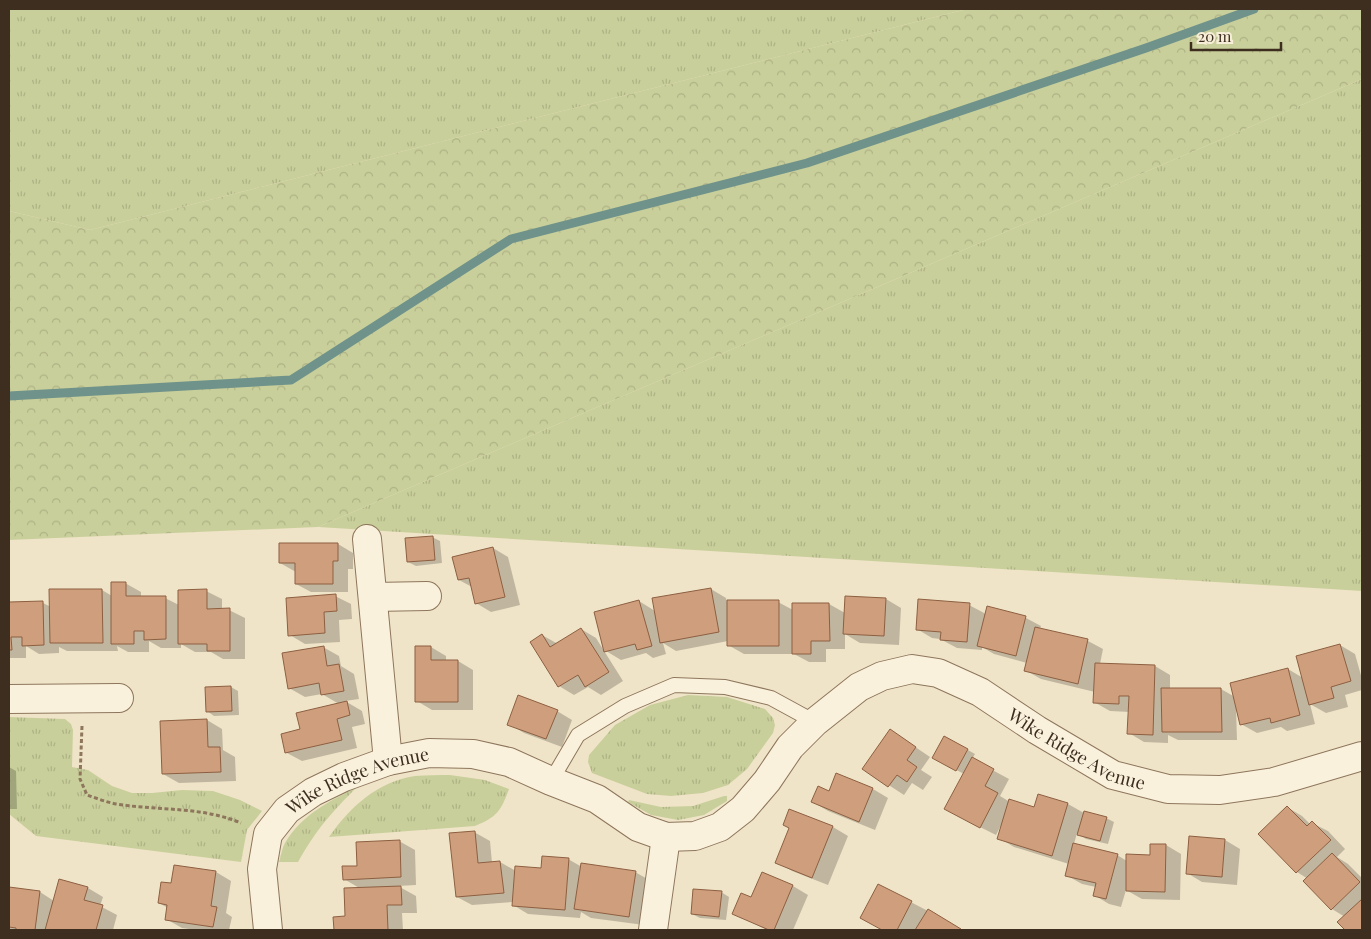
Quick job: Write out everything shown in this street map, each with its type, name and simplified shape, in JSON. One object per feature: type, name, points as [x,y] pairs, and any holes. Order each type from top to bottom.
[{"type":"street","points":[[367,539],[388,761]]},
{"type":"street","points":[[373,597],[427,596]]},
{"type":"street","name":"Wike Ridge Avenue","points":[[268,930],[262,869],[268,834],[287,810],[313,792],[344,777],[388,761],[429,753],[472,754],[509,762],[597,799],[638,827],[666,837],[695,836],[720,827],[743,809],[767,781],[790,747],[815,722],[859,687],[882,676],[912,669],[938,673],[980,692],[1037,730],[1113,775],[1168,789],[1220,790],[1274,782],[1362,756]]},
{"type":"street","points":[[9,699],[119,698]]},
{"type":"street","points":[[653,930],[666,837]]},
{"type":"lane","points":[[551,781],[578,735],[625,706],[674,685],[725,687],[771,698],[815,722]]},
{"type":"path","points":[[84,698],[80,779],[86,796],[116,804],[172,808],[224,816],[268,834]]},
{"type":"green space","points":[[9,9],[967,9],[90,230],[9,211]]},
{"type":"green space","points":[[967,9],[1362,9],[1362,79],[318,527],[9,540],[9,211],[90,230]]},
{"type":"green space","points":[[1362,79],[1362,591],[318,527]]},
{"type":"green space","points":[[688,695],[727,697],[765,709],[773,718],[775,725],[773,733],[747,769],[728,785],[703,793],[671,796],[647,794],[592,773],[588,762],[589,755],[615,725],[650,705]]},
{"type":"green space","points":[[9,717],[65,719],[71,724],[73,730],[72,767],[88,770],[112,786],[132,793],[182,790],[213,791],[240,800],[262,811],[247,830],[241,862],[36,836],[9,814]]},
{"type":"green space","points":[[450,775],[485,780],[509,789],[501,808],[488,820],[475,826],[329,837],[355,806],[388,784],[415,776]]},
{"type":"green space","points":[[357,787],[324,822],[298,862],[279,862],[285,843],[299,824],[317,810]]},
{"type":"green space","points":[[727,796],[727,801],[704,815],[678,820],[651,815],[628,802],[629,800],[661,807],[693,806]]},
{"type":"building","points":[[433,536],[435,560],[407,562],[405,538]]},
{"type":"building","points":[[279,543],[338,543],[338,561],[333,561],[333,584],[295,584],[295,563],[279,563]]},
{"type":"building","points":[[493,547],[505,597],[475,604],[469,578],[458,580],[452,557]]},
{"type":"building","points":[[111,582],[126,582],[126,596],[166,596],[166,639],[144,640],[144,631],[134,631],[134,644],[111,644]]},
{"type":"building","points":[[711,588],[719,632],[660,643],[652,598]]},
{"type":"building","points":[[49,589],[102,589],[103,643],[50,643]]},
{"type":"building","points":[[207,589],[207,609],[230,608],[230,651],[207,651],[207,644],[178,644],[178,590]]},
{"type":"building","points":[[336,594],[337,611],[324,612],[325,633],[288,636],[286,598]]},
{"type":"building","points":[[845,596],[886,598],[884,636],[843,634]]},
{"type":"building","points":[[918,599],[970,603],[967,642],[940,640],[941,632],[916,630]]},
{"type":"building","points":[[639,600],[652,646],[637,650],[635,644],[604,652],[594,612]]},
{"type":"building","points":[[727,600],[779,600],[779,646],[727,646]]},
{"type":"building","points":[[43,601],[44,645],[22,646],[22,637],[11,637],[12,650],[9,650],[9,602]]},
{"type":"building","points":[[792,603],[829,603],[830,641],[811,641],[811,654],[792,654]]},
{"type":"building","points":[[987,606],[1026,616],[1016,656],[977,646]]},
{"type":"building","points":[[1035,627],[1088,639],[1078,684],[1024,671]]},
{"type":"building","points":[[581,628],[609,672],[585,687],[578,675],[558,687],[530,642],[542,634],[550,647]]},
{"type":"building","points":[[1340,644],[1351,681],[1331,687],[1334,698],[1309,705],[1296,656]]},
{"type":"building","points":[[324,646],[327,666],[339,664],[344,691],[321,695],[319,683],[288,689],[282,653]]},
{"type":"building","points":[[415,646],[431,646],[431,660],[458,660],[458,702],[415,702]]},
{"type":"building","points":[[1095,663],[1155,665],[1153,735],[1127,734],[1129,696],[1119,696],[1119,704],[1093,703]]},
{"type":"building","points":[[1288,668],[1300,715],[1271,723],[1270,718],[1240,725],[1230,683]]},
{"type":"building","points":[[231,686],[232,711],[206,712],[205,687]]},
{"type":"building","points":[[1161,688],[1221,688],[1222,732],[1162,732]]},
{"type":"building","points":[[518,695],[558,710],[546,739],[507,725]]},
{"type":"building","points":[[347,701],[350,715],[337,719],[342,740],[285,753],[281,734],[300,729],[296,713]]},
{"type":"building","points":[[207,719],[208,747],[220,747],[221,772],[162,774],[160,721]]},
{"type":"building","points":[[890,729],[916,747],[907,760],[917,767],[907,782],[897,775],[888,787],[862,769]]},
{"type":"building","points":[[944,736],[968,749],[956,771],[932,758]]},
{"type":"building","points":[[972,757],[994,769],[985,786],[998,793],[980,828],[944,809]]},
{"type":"building","points":[[836,773],[873,788],[859,822],[811,802],[818,786],[829,791]]},
{"type":"building","points":[[1038,794],[1068,803],[1052,856],[997,839],[1009,799],[1034,807]]},
{"type":"building","points":[[1287,806],[1307,826],[1312,821],[1331,840],[1296,873],[1258,834]]},
{"type":"building","points":[[789,809],[833,826],[812,878],[775,863],[789,828],[783,825]]},
{"type":"building","points":[[1084,811],[1107,817],[1100,841],[1077,835]]},
{"type":"building","points":[[475,831],[478,863],[500,861],[504,893],[456,897],[449,833]]},
{"type":"building","points":[[1189,836],[1225,839],[1222,877],[1186,874]]},
{"type":"building","points":[[400,840],[401,877],[343,880],[342,866],[357,866],[356,842]]},
{"type":"building","points":[[1073,843],[1118,854],[1106,899],[1093,896],[1096,883],[1065,876]]},
{"type":"building","points":[[1150,844],[1166,844],[1165,892],[1126,891],[1126,854],[1150,855]]},
{"type":"building","points":[[1332,853],[1360,882],[1331,910],[1303,881]]},
{"type":"building","points":[[542,856],[569,858],[565,910],[512,906],[515,866],[541,868]]},
{"type":"building","points":[[581,863],[636,871],[629,917],[574,909]]},
{"type":"building","points":[[174,865],[216,871],[211,906],[217,907],[213,927],[165,920],[167,905],[158,903],[161,882],[171,883]]},
{"type":"building","points":[[762,872],[793,885],[774,930],[769,930],[732,914],[741,893],[751,897]]},
{"type":"building","points":[[59,879],[88,887],[84,900],[103,905],[96,930],[45,930]]},
{"type":"building","points":[[878,884],[912,901],[897,930],[882,930],[860,918]]},
{"type":"building","points":[[401,886],[402,905],[387,905],[388,930],[334,930],[333,917],[345,916],[344,888]]},
{"type":"building","points":[[9,887],[40,891],[35,930],[16,930],[16,928],[9,927]]},
{"type":"building","points":[[693,889],[722,891],[719,917],[691,914]]},
{"type":"building","points":[[1362,899],[1362,930],[1345,930],[1337,922]]},
{"type":"building","points":[[928,909],[961,929],[915,930]]},
{"type":"waterway","points":[[9,396],[291,380],[511,239],[807,163],[1146,48],[1254,9]]}]
